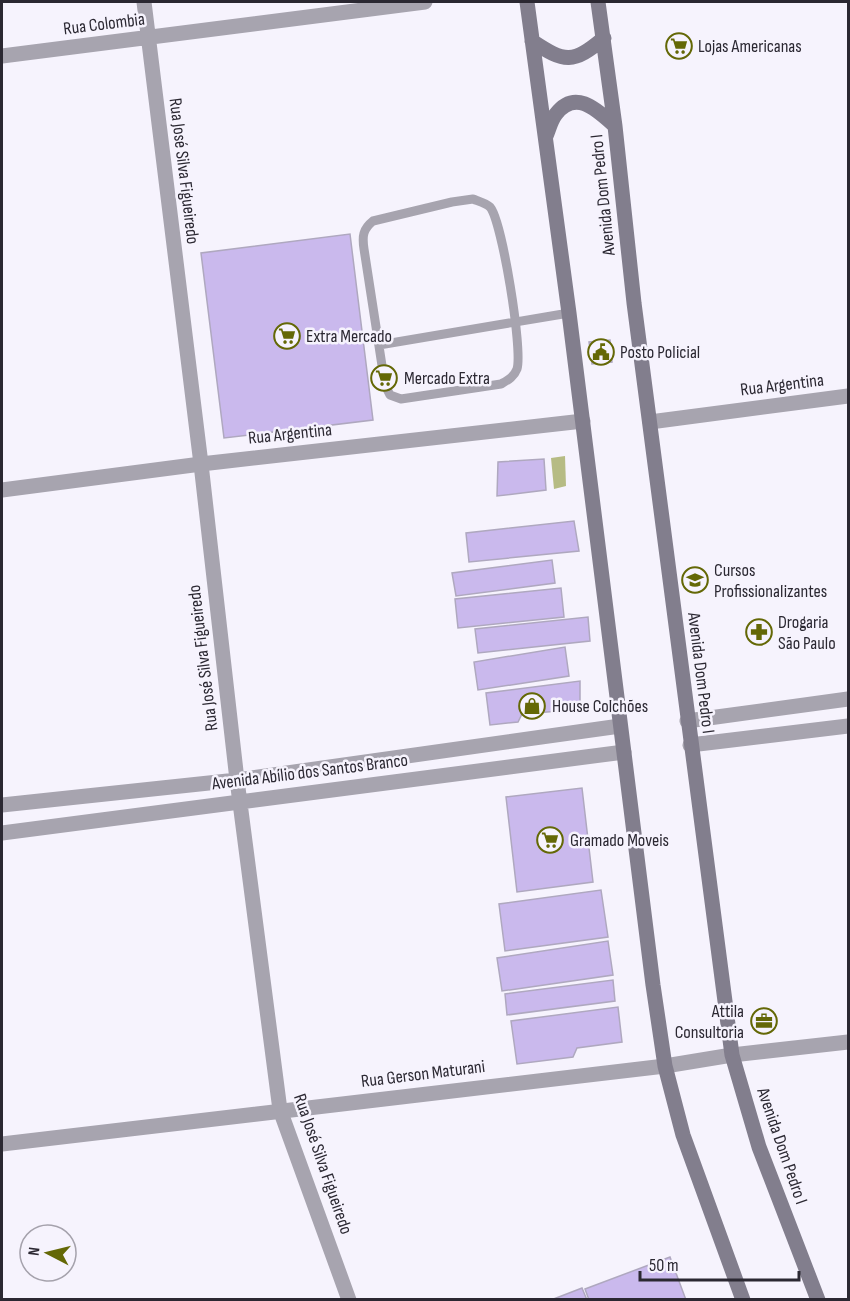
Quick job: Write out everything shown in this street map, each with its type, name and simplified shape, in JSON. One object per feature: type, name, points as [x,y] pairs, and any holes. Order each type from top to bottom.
[{"type":"main road","points":[[527,2],[665,1066],[683,1135],[743,1299]]},
{"type":"main road","name":"Avenida Dom Pedro I","points":[[598,2],[690,745],[732,1055],[759,1147],[818,1299]]},
{"type":"main road","points":[[532,41],[559,56],[574,58],[585,54],[604,38]]},
{"type":"main road","points":[[545,138],[555,114],[569,102],[580,102],[594,108],[615,126]]},
{"type":"street","name":"Rua José Silva Figueiredo","points":[[144,2],[237,780],[280,1110],[349,1299]]},
{"type":"street","name":"Rua Colombia","points":[[2,56],[425,2]]},
{"type":"street","name":"Rua Argentina","points":[[650,422],[849,396]]},
{"type":"street","name":"Rua Argentina","points":[[2,490],[201,464],[583,421]]},
{"type":"street","points":[[687,721],[849,699]]},
{"type":"street","name":"Avenida Abílio dos Santos Branco","points":[[2,805],[237,780],[620,726]]},
{"type":"street","points":[[690,745],[849,726]]},
{"type":"street","name":"Avenida Abílio dos Santos Branco","points":[[2,833],[624,752]]},
{"type":"street","name":"Rua Gerson Maturani","points":[[2,1144],[665,1066],[732,1055],[849,1042]]},
{"type":"lane","points":[[473,199],[489,206],[498,225],[515,321],[519,355],[517,370],[510,380],[501,384],[401,399],[390,395],[385,385],[363,243],[365,227],[373,221],[452,202],[473,199]]},
{"type":"lane","points":[[379,345],[569,313]]},
{"type":"shaded area","points":[[565,456],[566,486],[554,489],[551,458]]},
{"type":"building","name":"Extra Mercado","points":[[350,234],[373,420],[224,438],[201,253]]},
{"type":"building","name":"Posto Policial","points":[[610,340],[612,362],[592,364],[589,342]]},
{"type":"building","points":[[544,459],[546,490],[497,496],[498,462]]},
{"type":"building","points":[[574,521],[579,551],[469,562],[466,533]]},
{"type":"building","points":[[552,560],[555,583],[456,596],[452,573]]},
{"type":"building","points":[[561,588],[564,617],[458,628],[455,599]]},
{"type":"building","points":[[588,617],[590,641],[478,653],[475,629]]},
{"type":"building","points":[[565,647],[569,676],[478,690],[474,662]]},
{"type":"building","name":"House Colchões","points":[[580,681],[580,701],[572,710],[522,714],[518,722],[490,725],[486,693]]},
{"type":"building","name":"Gramado Moveis","points":[[582,788],[593,882],[517,892],[506,797]]},
{"type":"building","points":[[601,890],[608,937],[505,951],[499,904]]},
{"type":"building","points":[[608,941],[613,975],[502,991],[497,958]]},
{"type":"building","points":[[613,980],[615,1001],[507,1015],[505,994]]},
{"type":"building","points":[[618,1007],[622,1042],[577,1048],[573,1057],[517,1064],[511,1021]]},
{"type":"building","points":[[670,1257],[686,1300],[589,1300],[585,1289]]},
{"type":"building","points":[[582,1288],[587,1300],[551,1300]]},
{"type":"place","name":"Lojas Americanas","points":[[679,46]]},
{"type":"place","name":"Extra Mercado","points":[[287,336]]},
{"type":"place","name":"Posto Policial","points":[[601,352]]},
{"type":"place","name":"Mercado Extra","points":[[384,378]]},
{"type":"place","name":"Cursos Profissionalizantes","points":[[695,580]]},
{"type":"place","name":"Drogaria São Paulo","points":[[759,632]]},
{"type":"place","name":"House Colchões","points":[[532,706]]},
{"type":"place","name":"Gramado Moveis","points":[[550,840]]},
{"type":"place","name":"Attila Consultoria","points":[[764,1021]]}]
